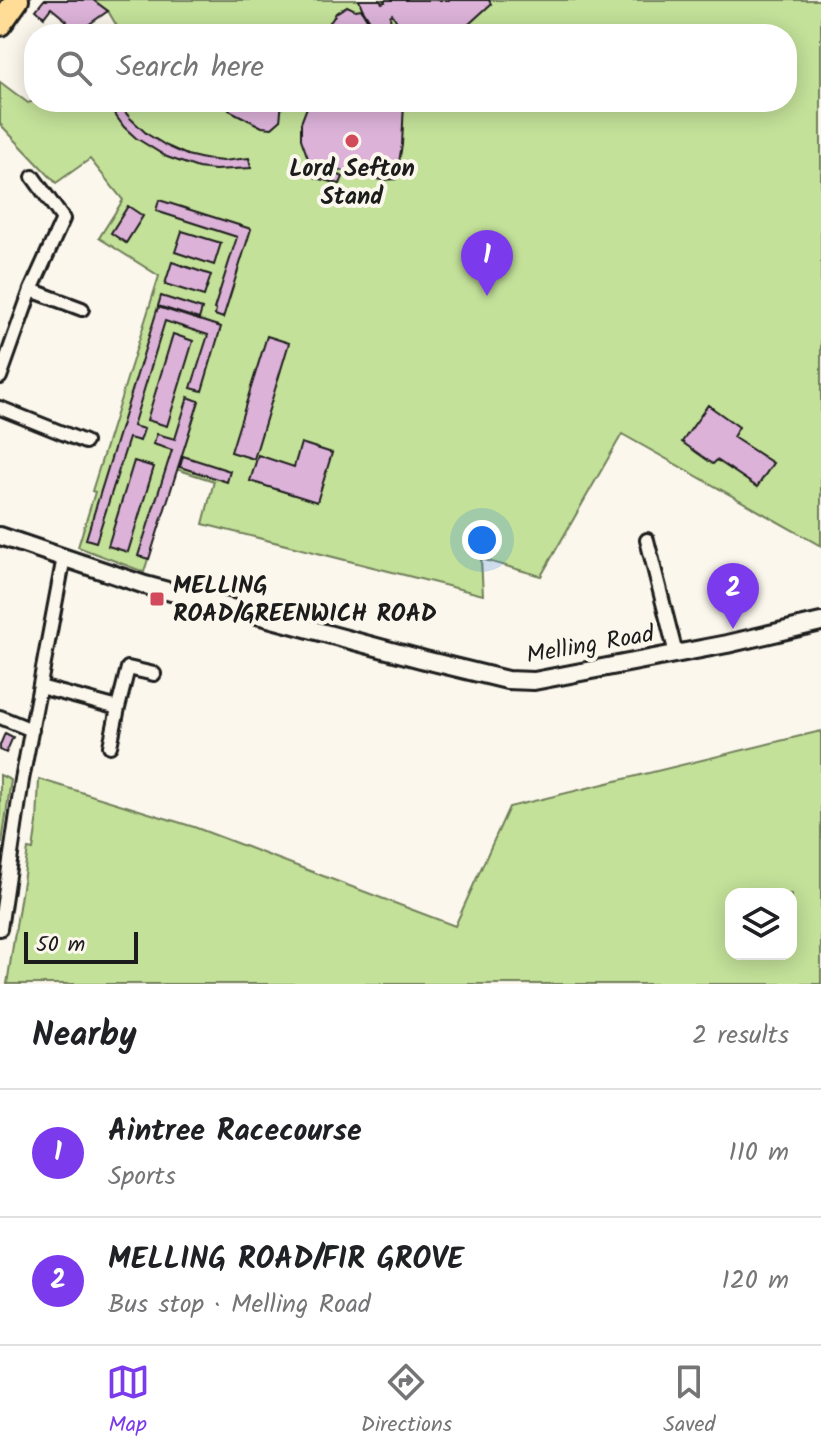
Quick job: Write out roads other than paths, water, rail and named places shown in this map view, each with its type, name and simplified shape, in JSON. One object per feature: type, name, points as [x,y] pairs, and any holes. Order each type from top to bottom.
[{"type":"highway","points":[[0,24],[17,0]]},
{"type":"street","points":[[0,377],[31,290],[63,219],[33,177]]},
{"type":"street","points":[[31,290],[82,309]]},
{"type":"street","points":[[0,408],[85,442]]},
{"type":"street","name":"Melling Road","points":[[0,536],[159,589],[507,680],[534,681],[727,644],[821,622]]},
{"type":"street","points":[[647,540],[676,654]]},
{"type":"street","points":[[0,929],[21,789],[64,557]]},
{"type":"street","points":[[110,746],[128,668],[154,674]]},
{"type":"street","points":[[40,687],[118,708]]},
{"type":"street","points":[[0,717],[32,730]]},
{"type":"place","name":"Lord Sefton Stand","points":[[352,141]]},
{"type":"place","name":"Aintree Racecourse","points":[[487,296]]},
{"type":"place","name":"MELLING ROAD/GREENWICH ROAD","points":[[157,599]]},
{"type":"place","name":"MELLING ROAD/FIR GROVE","points":[[733,629]]}]
